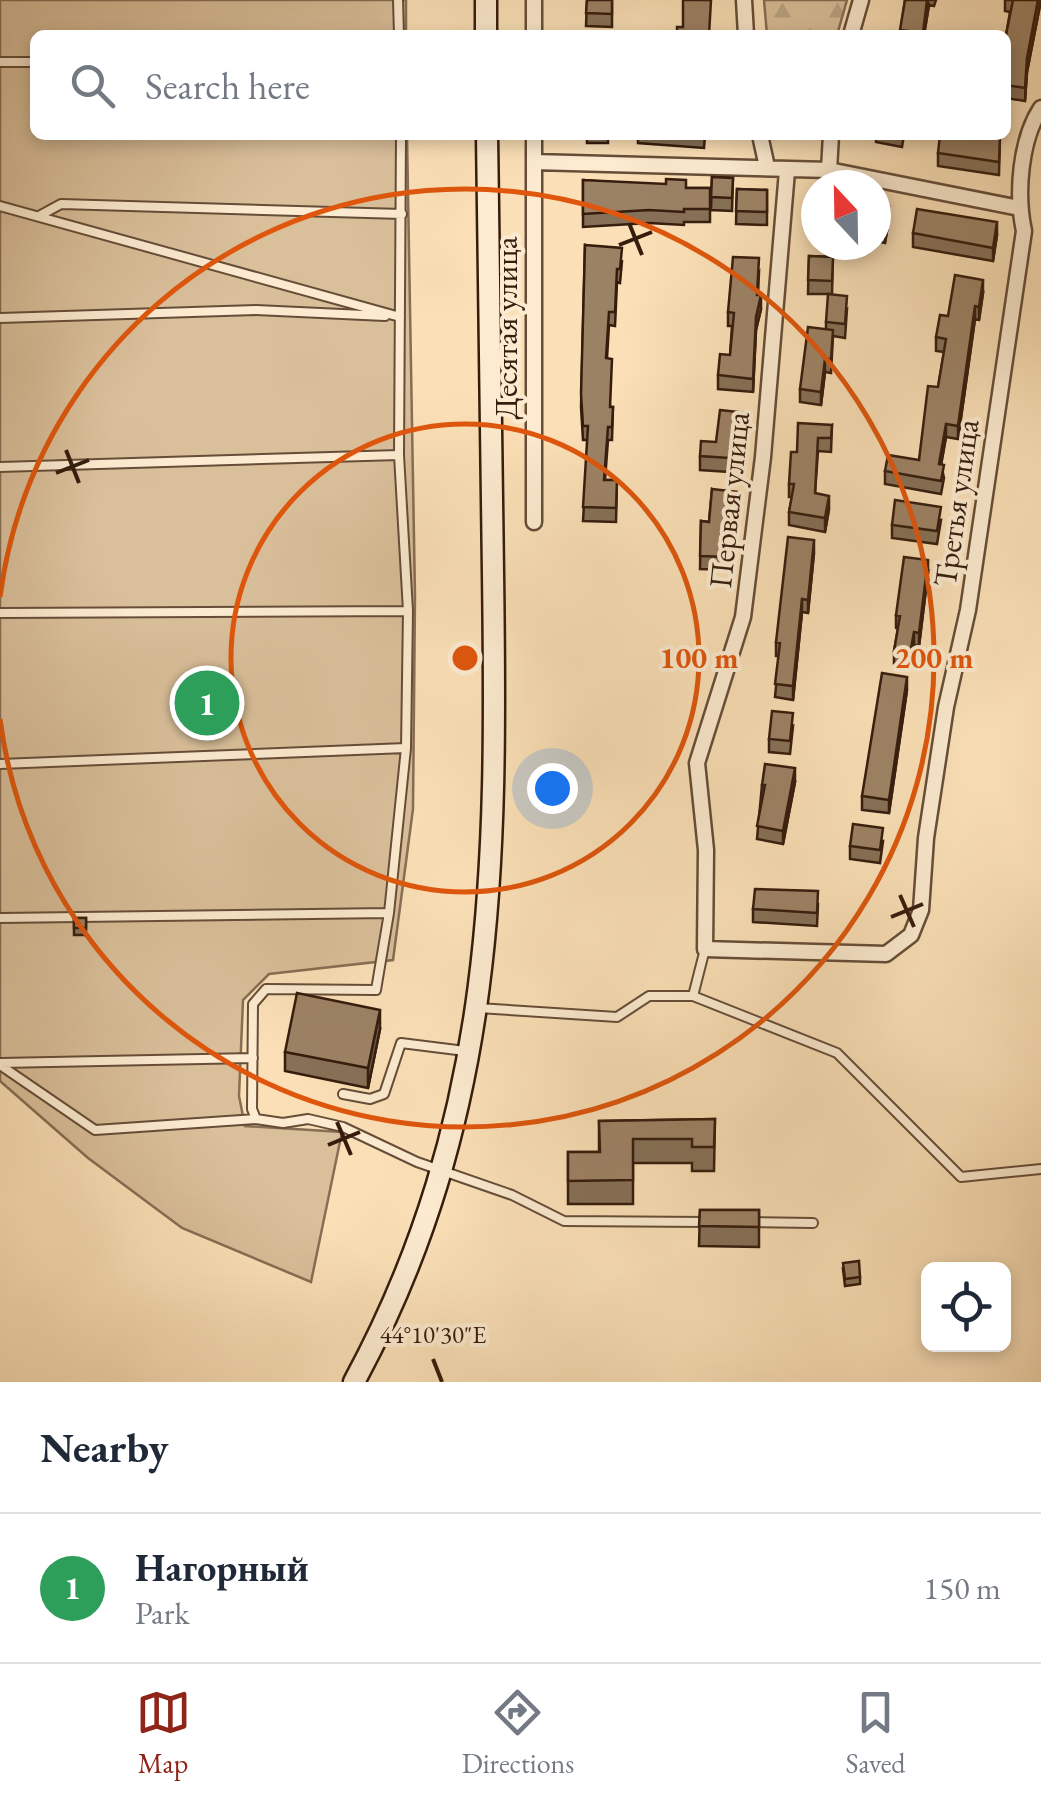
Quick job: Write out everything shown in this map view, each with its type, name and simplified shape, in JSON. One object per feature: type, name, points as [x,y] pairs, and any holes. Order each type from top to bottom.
[{"type":"main road","points":[[486,0],[486,30]]},
{"type":"main road","points":[[354,1382],[404,1280],[444,1169],[470,1052],[488,930],[496,769],[488,140]]},
{"type":"street","points":[[534,0],[534,30]]},
{"type":"street","points":[[744,0],[746,30]]},
{"type":"street","points":[[853,30],[862,0]]},
{"type":"street","name":"Третья улица","points":[[705,949],[886,954],[911,935],[920,910],[926,838],[946,707],[968,610],[1024,232],[1019,208],[1029,126],[1041,108]]},
{"type":"street","name":"Десятая улица","points":[[534,140],[534,522]]},
{"type":"street","points":[[761,140],[767,167]]},
{"type":"street","points":[[829,170],[832,140]]},
{"type":"street","points":[[534,162],[801,171]]},
{"type":"street","name":"Первая улица","points":[[705,949],[706,850],[697,762],[743,617],[762,456],[787,171]]},
{"type":"street","points":[[891,182],[1019,208]]},
{"type":"lane","points":[[398,0],[399,30]]},
{"type":"lane","points":[[0,62],[30,62]]},
{"type":"lane","points":[[256,1119],[250,1092],[253,1004],[266,988],[376,990],[389,913],[406,748],[408,611],[399,454],[401,140]]},
{"type":"lane","points":[[39,216],[61,204],[402,214]]},
{"type":"lane","points":[[0,206],[400,317]]},
{"type":"lane","points":[[0,318],[256,310],[400,317]]},
{"type":"lane","points":[[0,467],[399,454]]},
{"type":"lane","points":[[0,613],[408,611]]},
{"type":"lane","points":[[0,764],[406,748]]},
{"type":"lane","points":[[0,918],[389,913]]},
{"type":"lane","points":[[693,996],[705,949]]},
{"type":"lane","points":[[477,1008],[618,1017],[648,996],[693,996],[837,1054],[961,1177],[1041,1169]]},
{"type":"lane","points":[[343,1094],[370,1099],[384,1094],[401,1043],[470,1052]]},
{"type":"lane","points":[[0,1064],[253,1058]]},
{"type":"lane","points":[[0,1064],[96,1130],[256,1119],[283,1123],[308,1118],[343,1127],[395,1153],[512,1195],[564,1221],[717,1222]]},
{"type":"lane","points":[[736,1222],[813,1223]]},
{"type":"green space","points":[[0,0],[406,0],[406,30],[30,30],[30,140],[407,140],[415,596],[413,809],[393,960],[269,974],[243,1000],[239,1096],[245,1126],[342,1132],[311,1282],[182,1228],[88,1158],[0,1081]]},
{"type":"green space","points":[[764,0],[847,0],[838,30],[767,30]]},
{"type":"building","points":[[587,0],[612,0],[612,14],[586,13]]},
{"type":"building","points":[[683,0],[711,0],[709,30],[677,30],[683,27]]},
{"type":"building","points":[[905,0],[927,0],[923,30],[900,30]]},
{"type":"building","points":[[1013,0],[1038,0],[1025,88],[1011,86],[1011,30],[1007,30]]},
{"type":"building","points":[[939,140],[1000,140],[999,162],[938,153]]},
{"type":"building","points":[[712,177],[733,178],[732,198],[711,197]]},
{"type":"building","points":[[666,179],[686,180],[686,188],[710,188],[710,209],[583,214],[583,180],[666,184]]},
{"type":"building","points":[[737,189],[767,190],[767,212],[736,211]]},
{"type":"building","points":[[917,209],[997,222],[993,248],[913,233]]},
{"type":"building","points":[[585,245],[622,248],[615,312],[609,312],[606,358],[612,359],[613,407],[604,480],[617,480],[616,508],[583,507],[588,426],[583,426],[581,394]]},
{"type":"building","points":[[733,257],[759,258],[757,295],[761,295],[753,379],[718,375],[720,354],[730,355],[734,313],[728,312]]},
{"type":"building","points":[[809,260],[833,260],[832,281],[808,280]]},
{"type":"building","points":[[955,275],[983,280],[979,307],[975,306],[958,426],[946,424],[939,464],[944,465],[941,481],[885,471],[888,455],[919,460],[928,386],[938,387],[946,339],[936,337],[940,315],[948,316]]},
{"type":"building","points":[[828,294],[847,296],[845,324],[826,322]]},
{"type":"building","points":[[808,327],[833,330],[831,359],[825,359],[821,392],[800,389]]},
{"type":"building","points":[[720,410],[748,413],[744,459],[700,456],[701,441],[716,442]]},
{"type":"building","points":[[798,423],[832,425],[831,438],[818,438],[815,493],[829,496],[825,518],[789,512],[794,484],[789,484],[791,452],[797,452]]},
{"type":"building","points":[[712,489],[739,492],[737,507],[731,507],[729,557],[700,556],[701,521],[709,522]]},
{"type":"building","points":[[895,500],[941,507],[937,531],[892,525]]},
{"type":"building","points":[[788,537],[814,540],[808,600],[802,599],[793,686],[775,684]]},
{"type":"building","points":[[904,557],[928,560],[919,633],[914,632],[910,654],[894,651]]},
{"type":"building","points":[[882,673],[907,677],[889,800],[862,796]]},
{"type":"building","points":[[772,711],[793,713],[790,741],[769,739]]},
{"type":"building","points":[[765,764],[795,768],[783,831],[757,826]]},
{"type":"building","points":[[853,824],[883,828],[880,850],[850,846]]},
{"type":"building","points":[[755,889],[818,891],[817,913],[753,909]]},
{"type":"building","points":[[74,918],[86,918],[86,928],[74,928]]},
{"type":"building","points":[[297,993],[380,1010],[368,1068],[285,1052]]},
{"type":"building","points":[[715,1119],[714,1147],[692,1147],[692,1139],[633,1139],[633,1180],[568,1181],[568,1152],[600,1152],[599,1121]]},
{"type":"building","points":[[700,1210],[759,1210],[759,1227],[699,1226]]},
{"type":"building","points":[[859,1261],[860,1277],[845,1279],[843,1263]]},
{"type":"place","name":"Нагорный","points":[[207,703]]}]
